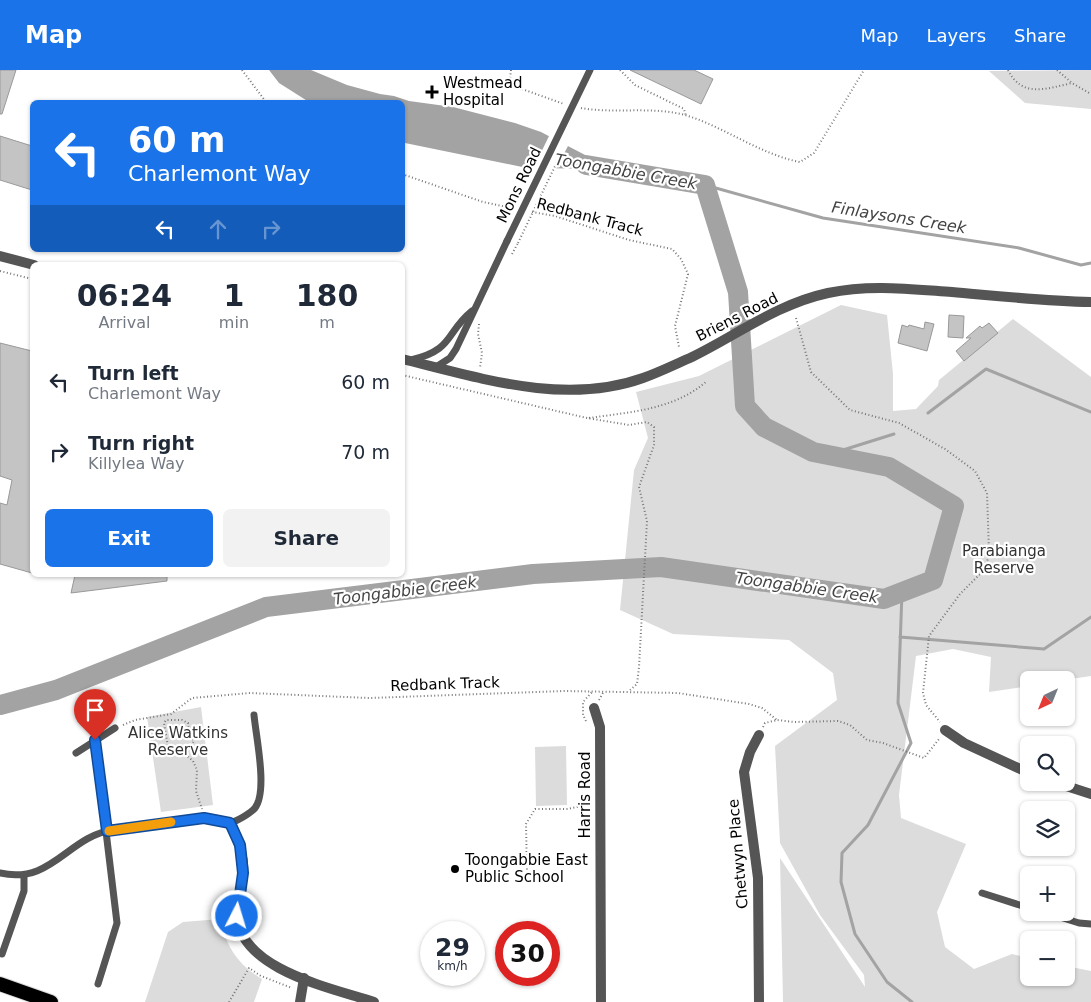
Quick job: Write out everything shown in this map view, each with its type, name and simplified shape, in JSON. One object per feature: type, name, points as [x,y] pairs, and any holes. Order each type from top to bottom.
[{"type":"highway","points":[[0,984],[51,1002]]},
{"type":"street","points":[[0,256],[30,264]]},
{"type":"street","name":"Briens Road","points":[[406,360],[500,383],[546,389],[597,388],[642,378],[693,356],[778,310],[827,293],[880,286],[1051,301],[1091,302]]},
{"type":"street","name":"Harris Road","points":[[594,708],[600,727],[601,1002]]},
{"type":"street","points":[[945,730],[964,743],[1020,769]]},
{"type":"street","name":"Chetwyn Place","points":[[758,1002],[758,878],[744,772],[750,752],[759,736]]},
{"type":"street","points":[[1075,789],[1091,794]]},
{"type":"street","points":[[230,823],[240,845],[243,873],[237,916],[240,930],[259,956],[277,968],[374,1002]]},
{"type":"street","points":[[301,997],[304,978]]},
{"type":"lane","name":"Mons Road","points":[[436,367],[450,358],[456,349],[471,320],[472,311],[590,70]]},
{"type":"lane","name":"Mons Road","points":[[406,360],[440,349],[463,319],[472,311]]},
{"type":"lane","points":[[0,873],[24,874],[41,870],[77,845],[107,831],[204,818],[230,823],[254,810],[260,800],[261,788],[254,716]]},
{"type":"lane","points":[[76,753],[116,728]]},
{"type":"lane","points":[[95,740],[118,923],[98,984]]},
{"type":"lane","points":[[2,954],[24,891],[24,874]]},
{"type":"lane","points":[[982,893],[1020,905]]},
{"type":"lane","points":[[1073,921],[1091,924]]},
{"type":"path","points":[[242,70],[264,100]]},
{"type":"path","points":[[511,70],[510,79],[522,90],[553,102],[570,106]]},
{"type":"path","points":[[620,70],[635,84],[684,109],[686,116]]},
{"type":"path","points":[[578,107],[595,110],[661,111],[686,116],[780,158],[800,162],[814,153],[864,70]]},
{"type":"path","points":[[1008,70],[1017,84],[1029,90],[1072,83]]},
{"type":"path","points":[[1057,70],[1072,83],[1091,94]]},
{"type":"path","name":"Redbank Track","points":[[405,175],[483,202],[519,209]]},
{"type":"path","name":"Redbank Track","points":[[528,211],[555,216],[629,240],[672,249],[681,259],[688,274],[675,326],[680,347]]},
{"type":"path","points":[[509,260],[518,243]]},
{"type":"path","points":[[0,271],[30,278]]},
{"type":"path","points":[[759,736],[765,723],[777,720],[794,722],[838,721],[850,725],[867,740],[883,743],[924,758],[945,730],[926,705],[923,693],[929,636],[960,594],[986,568],[989,552],[990,523],[987,493],[975,471],[945,449],[899,423],[850,410],[811,372],[796,318]]},
{"type":"path","points":[[479,322],[478,334],[482,353],[480,367]]},
{"type":"path","points":[[405,376],[587,418],[629,425],[647,422],[654,427],[654,444],[639,488],[647,521],[641,642],[636,684],[628,692]]},
{"type":"path","points":[[587,418],[645,411],[676,401],[694,392],[707,381]]},
{"type":"path","points":[[478,389],[478,394]]},
{"type":"path","name":"Redbank Track","points":[[116,728],[135,720],[171,714],[192,698],[250,693],[369,698],[604,691],[678,693],[732,700],[762,708],[777,720]]},
{"type":"path","points":[[186,754],[194,741],[189,734],[188,723],[182,720],[166,720],[164,723],[164,734],[168,747],[186,754],[193,761],[197,770],[195,786],[204,818]]},
{"type":"path","points":[[527,873],[526,824],[536,808],[568,809],[589,804]]},
{"type":"path","points":[[230,1002],[249,968],[301,997]]},
{"type":"green space","points":[[1091,70],[1091,109],[1025,103],[989,71]]},
{"type":"green space","name":"Parabianga Reserve","points":[[841,305],[887,315],[893,374],[893,411],[916,409],[938,386],[939,380],[1013,319],[1091,377],[1091,676],[1075,678],[1075,671],[1020,671],[1020,687],[989,692],[991,657],[953,649],[916,656],[899,795],[901,818],[966,844],[937,912],[945,947],[974,969],[1012,954],[1020,956],[1020,986],[1075,986],[1075,968],[1091,971],[1091,1002],[783,1002],[780,858],[865,987],[864,975],[820,915],[780,843],[775,746],[837,700],[833,673],[789,640],[673,634],[620,610],[634,470],[648,438],[636,392],[699,376]]},
{"type":"green space","name":"Alice Watkins Reserve","points":[[201,707],[213,805],[161,812],[147,717]]},
{"type":"green space","points":[[566,746],[567,805],[536,806],[535,747]]},
{"type":"green space","points":[[220,919],[234,954],[246,968],[262,979],[254,1002],[145,1002],[168,932],[183,922]]},
{"type":"shaded area","name":"Toongabbie Creek","points":[[269,70],[311,70],[347,85],[380,94],[394,96],[409,101],[453,107],[515,123],[541,132],[612,169],[527,168],[405,143],[405,100],[306,100],[279,83]]},
{"type":"pier","points":[[550,134],[569,144],[555,171],[532,171]]},
{"type":"building","points":[[0,70],[16,70],[2,114],[0,114]]},
{"type":"building","points":[[630,70],[694,70],[713,79],[701,104]]},
{"type":"building","points":[[0,136],[30,145],[30,189],[0,180]]},
{"type":"building","points":[[949,315],[964,316],[963,338],[948,337]]},
{"type":"building","points":[[925,322],[934,324],[927,351],[898,343],[902,325],[924,329]]},
{"type":"building","points":[[989,323],[998,333],[964,361],[956,351],[971,338],[966,338],[980,326],[982,328]]},
{"type":"building","points":[[0,343],[30,350],[30,572],[0,564],[0,503],[7,505],[12,480],[0,476]]},
{"type":"building","points":[[75,577],[167,577],[167,581],[71,593]]},
{"type":"waterway","name":"Toongabbie Creek","points":[[0,705],[56,690],[266,607],[533,574],[661,567],[884,599],[933,580],[954,506],[889,467],[813,452],[764,427],[745,406],[738,292],[705,185],[586,165]]},
{"type":"waterway","name":"Finlaysons Creek","points":[[705,185],[823,218],[1019,248],[1081,265],[1091,263]]},
{"type":"waterway","points":[[928,413],[986,369],[1091,412]]},
{"type":"waterway","points":[[827,455],[894,434]]},
{"type":"waterway","points":[[902,592],[898,703],[911,743],[868,825],[842,853],[841,882],[855,934],[887,982],[912,1002]]},
{"type":"waterway","points":[[900,637],[1044,649],[1091,617]]},
{"type":"slow traffic","points":[[109,831],[171,822]]},
{"type":"place","name":"Westmead Hospital","points":[[432,92]]},
{"type":"place","name":"Toongabbie East Public School","points":[[455,869]]},
{"type":"route","points":[[95,740],[107,831],[204,818],[230,823],[240,845],[243,873],[237,916]]}]
